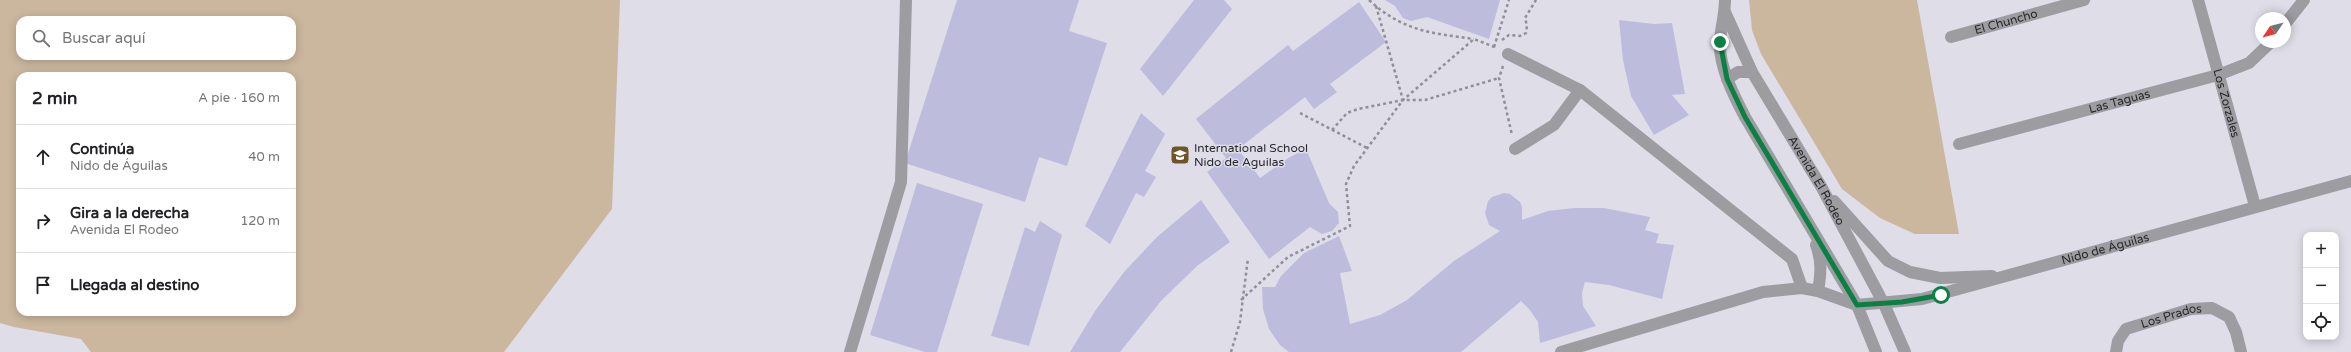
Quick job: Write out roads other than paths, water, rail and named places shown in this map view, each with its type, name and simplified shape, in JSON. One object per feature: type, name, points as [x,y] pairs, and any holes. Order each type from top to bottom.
[{"type":"street","points":[[850,352],[901,182],[906,0]]},
{"type":"street","name":"El Chuncho","points":[[1951,37],[2084,0]]},
{"type":"street","name":"Los Zorzales","points":[[2198,0],[2255,206]]},
{"type":"street","points":[[2291,16],[2304,0]]},
{"type":"street","name":"Avenida El Rodeo","points":[[1725,6],[1752,72],[1822,188],[1884,304],[1905,352]]},
{"type":"street","name":"Avenida El Rodeo","points":[[1725,6],[1720,42],[1727,79],[1745,117],[1857,305],[1876,352]]},
{"type":"street","name":"Las Taguas","points":[[1959,144],[2218,75],[2249,64],[2265,48]]},
{"type":"street","points":[[1508,54],[1580,90],[1792,259],[1802,288]]},
{"type":"street","points":[[1727,79],[1738,72],[1752,72]]},
{"type":"street","points":[[1515,149],[1554,125],[1580,90]]},
{"type":"street","points":[[2347,182],[2351,172]]},
{"type":"street","name":"Nido de Águilas","points":[[1857,305],[1884,304],[1922,299],[2013,275],[2255,206],[2347,182]]},
{"type":"street","points":[[1822,188],[1888,261],[1910,272],[1940,278],[2013,275]]},
{"type":"street","points":[[1806,220],[1820,256],[1821,271],[1818,291]]},
{"type":"street","points":[[1561,352],[1763,292],[1802,288],[1818,291],[1857,305]]},
{"type":"street","name":"Los Prados","points":[[2116,352],[2118,341],[2126,329],[2191,309],[2212,308],[2229,317],[2236,332],[2241,352]]},
{"type":"place","name":"International School Nido de Aguilas","points":[[1180,155]]}]
